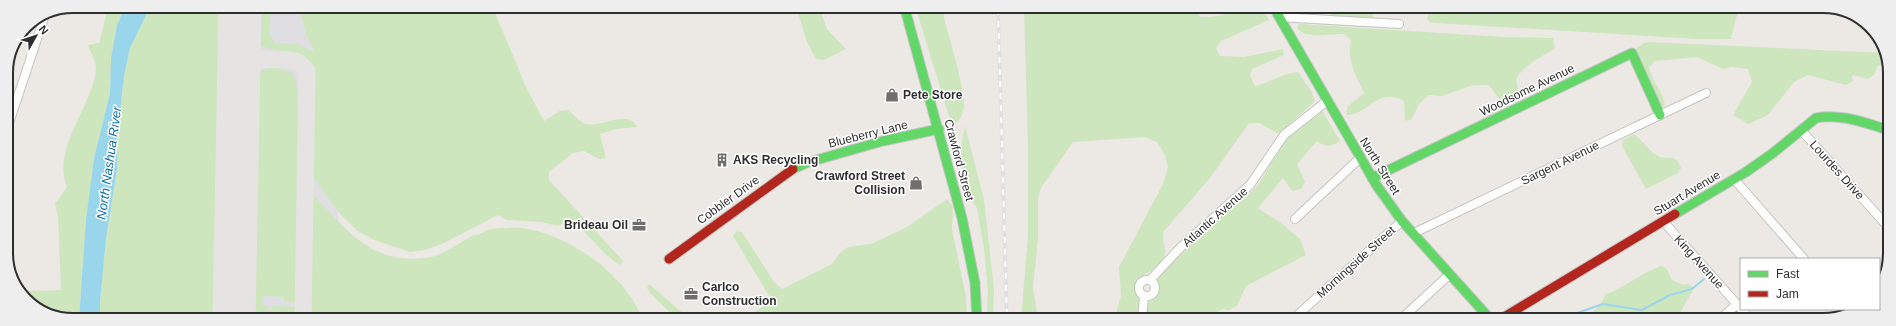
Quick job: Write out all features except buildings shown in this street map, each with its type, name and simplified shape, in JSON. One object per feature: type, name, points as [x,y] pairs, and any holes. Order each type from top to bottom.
[{"type":"street","name":"Crawford Street","points":[[906,13],[939,130],[970,253],[975,283],[977,313]]},
{"type":"street","name":"North Street","points":[[1277,13],[1372,178],[1402,220],[1485,313]]},
{"type":"street","points":[[1279,17],[1400,24]]},
{"type":"street","points":[[13,104],[43,22]]},
{"type":"street","name":"Woodsome Avenue","points":[[1372,178],[1632,53],[1660,115]]},
{"type":"street","name":"Sargent Avenue","points":[[1414,233],[1706,93]]},
{"type":"street","name":"Atlantic Avenue","points":[[1143,313],[1144,296],[1140,293],[1140,285],[1145,280],[1150,280],[1181,247],[1250,185],[1284,134],[1327,101]]},
{"type":"street","name":"Stuart Avenue","points":[[1511,313],[1734,179],[1773,153],[1816,118],[1826,116],[1883,129]]},
{"type":"street","name":"Blueberry Lane","points":[[804,165],[883,141],[939,130]]},
{"type":"street","name":"Lourdes Drive","points":[[1800,130],[1883,221]]},
{"type":"street","points":[[1295,218],[1360,158]]},
{"type":"street","name":"Cobbler Drive","points":[[669,259],[770,184],[804,165]]},
{"type":"street","points":[[1734,179],[1803,258]]},
{"type":"street","name":"Morningside Street","points":[[1300,313],[1402,220]]},
{"type":"street","name":"King Avenue","points":[[1662,221],[1740,307]]},
{"type":"street","points":[[1408,313],[1450,274]]},
{"type":"street","points":[[1144,296],[1149,296],[1155,291],[1154,284],[1150,280]]},
{"type":"street","points":[[1727,313],[1737,304]]},
{"type":"shaded area","points":[[177,13],[309,13],[332,160],[349,313],[121,313],[121,292]]},
{"type":"green space","points":[[106,13],[122,13],[117,25],[111,58],[110,93],[94,158],[86,219],[79,313],[73,313],[46,307],[26,291],[61,290],[58,216],[55,204],[67,187],[64,172],[64,157],[68,142],[88,98],[93,83],[96,65],[88,45],[99,43]]},
{"type":"green space","points":[[147,13],[225,13],[219,313],[100,313],[106,239],[117,169],[118,131],[124,76],[130,48]]},
{"type":"green space","points":[[254,13],[271,13],[269,34],[275,43],[297,44],[315,52],[307,37],[301,13],[495,13],[525,85],[544,121],[560,111],[568,110],[581,122],[590,125],[627,119],[632,121],[637,127],[616,129],[600,134],[606,158],[599,159],[584,151],[573,153],[549,172],[549,180],[623,261],[620,265],[613,260],[583,231],[569,220],[558,226],[541,222],[507,220],[498,215],[442,244],[425,250],[410,252],[374,240],[356,230],[340,214],[311,174],[313,75],[310,65],[299,56],[253,44]]},
{"type":"green space","points":[[798,13],[821,13],[827,29],[846,49],[824,60],[816,59],[807,42]]},
{"type":"green space","points":[[917,13],[944,13],[964,100],[964,108],[960,119],[955,124],[949,116]]},
{"type":"green space","points":[[1024,13],[1199,13],[1200,17],[1208,17],[1231,13],[1264,13],[1269,20],[1221,41],[1216,48],[1220,56],[1244,57],[1283,49],[1284,55],[1252,69],[1250,75],[1255,86],[1287,74],[1298,72],[1311,90],[1314,98],[1314,102],[1281,132],[1277,133],[1259,123],[1249,123],[1210,178],[1164,231],[1163,238],[1165,253],[1163,258],[1157,266],[1136,282],[1139,300],[1138,313],[1116,313],[1121,296],[1119,267],[1163,184],[1168,167],[1165,155],[1157,142],[1145,137],[1073,142],[1041,188],[1038,198],[1038,237],[1033,288],[1037,313],[1022,313],[1028,236],[1028,143]]},
{"type":"green space","points":[[1330,13],[1372,13],[1373,19],[1337,16],[1331,15]]},
{"type":"green space","points":[[1429,13],[1738,13],[1731,39],[1697,39],[1437,23],[1429,22],[1427,18]]},
{"type":"green space","points":[[1299,24],[1504,37],[1553,38],[1555,48],[1528,65],[1517,78],[1520,97],[1514,103],[1505,107],[1489,85],[1473,85],[1442,96],[1429,95],[1419,104],[1412,119],[1405,121],[1404,101],[1394,97],[1380,99],[1361,111],[1346,115],[1348,106],[1364,93],[1351,61],[1351,40],[1344,34],[1306,34],[1297,28]]},
{"type":"green space","points":[[1649,42],[1879,53],[1882,64],[1877,67],[1874,75],[1868,79],[1852,75],[1853,81],[1846,85],[1808,75],[1794,82],[1768,115],[1748,124],[1733,115],[1752,82],[1748,69],[1732,67],[1723,69],[1697,57],[1655,61],[1649,67],[1652,77],[1664,101],[1665,106],[1661,107],[1635,53],[1640,46]]},
{"type":"green space","points":[[273,67],[293,73],[299,95],[301,148],[298,302],[284,302],[284,297],[263,296],[262,305],[268,306],[269,311],[272,311],[272,306],[298,307],[298,313],[249,313],[253,73]]},
{"type":"green space","points":[[1321,111],[1323,112],[1340,141],[1334,145],[1326,146],[1317,141],[1297,164],[1305,182],[1301,189],[1292,191],[1283,178],[1258,208],[1281,223],[1300,239],[1306,255],[1246,286],[1237,306],[1229,310],[1222,309],[1218,313],[1146,313],[1147,303],[1154,299],[1160,291],[1157,279],[1158,277],[1202,234],[1259,184],[1287,137],[1313,115]]},
{"type":"green space","points":[[965,126],[984,200],[994,289],[993,313],[987,313],[988,290],[984,249],[977,208],[968,195],[962,165],[961,147]]},
{"type":"green space","points":[[1634,134],[1658,156],[1674,158],[1677,160],[1681,168],[1678,173],[1646,189],[1622,146],[1623,140]]},
{"type":"green space","points":[[311,193],[349,232],[362,243],[392,257],[410,259],[436,256],[474,235],[491,229],[522,228],[540,232],[576,248],[594,259],[624,287],[640,313],[309,313]]},
{"type":"green space","points":[[947,199],[953,206],[952,230],[966,296],[967,313],[754,313],[771,299],[733,236],[737,231],[742,232],[774,282],[782,289],[832,264],[840,253],[848,247],[871,244],[907,227]]},
{"type":"green space","points":[[1661,266],[1667,269],[1672,280],[1683,285],[1688,284],[1694,288],[1681,311],[1683,313],[1588,313],[1599,306],[1605,295]]},
{"type":"green space","points":[[649,284],[683,313],[671,313],[651,294],[647,288]]},
{"type":"water","name":"North Nashua River","points":[[122,13],[147,13],[130,48],[124,76],[118,131],[117,169],[106,239],[100,313],[79,313],[86,219],[94,158],[110,93],[111,58],[117,25]]},
{"type":"waterway","points":[[1577,313],[1603,304],[1642,310],[1670,295],[1692,289],[1704,279]]},
{"type":"taxiway","points":[[239,59],[292,60],[300,63],[307,71],[303,313]]},
{"type":"runway","points":[[234,313],[240,13]]},
{"type":"railway","points":[[998,13],[1007,313]]},
{"type":"traffic: fast","points":[[906,13],[962,218],[975,283],[977,313]]},
{"type":"traffic: fast","points":[[1277,13],[1377,186],[1402,221],[1485,313]]},
{"type":"traffic: fast","points":[[1372,178],[1632,53],[1660,115]]},
{"type":"traffic: fast","points":[[1675,214],[1746,172],[1773,153],[1816,118],[1844,118],[1883,128]]},
{"type":"traffic: fast","points":[[793,169],[809,162],[883,141],[939,129]]},
{"type":"traffic: jam","points":[[669,259],[793,169]]},
{"type":"traffic: jam","points":[[1511,313],[1675,214]]},
{"type":"place","name":"Pete Store","points":[[892,95]]},
{"type":"place","name":"AKS Recycling","points":[[722,160]]},
{"type":"place","name":"Crawford Street Collision","points":[[916,183]]},
{"type":"place","name":"Brideau Oil","points":[[639,225]]},
{"type":"place","name":"Carlco Construction","points":[[691,294]]}]
